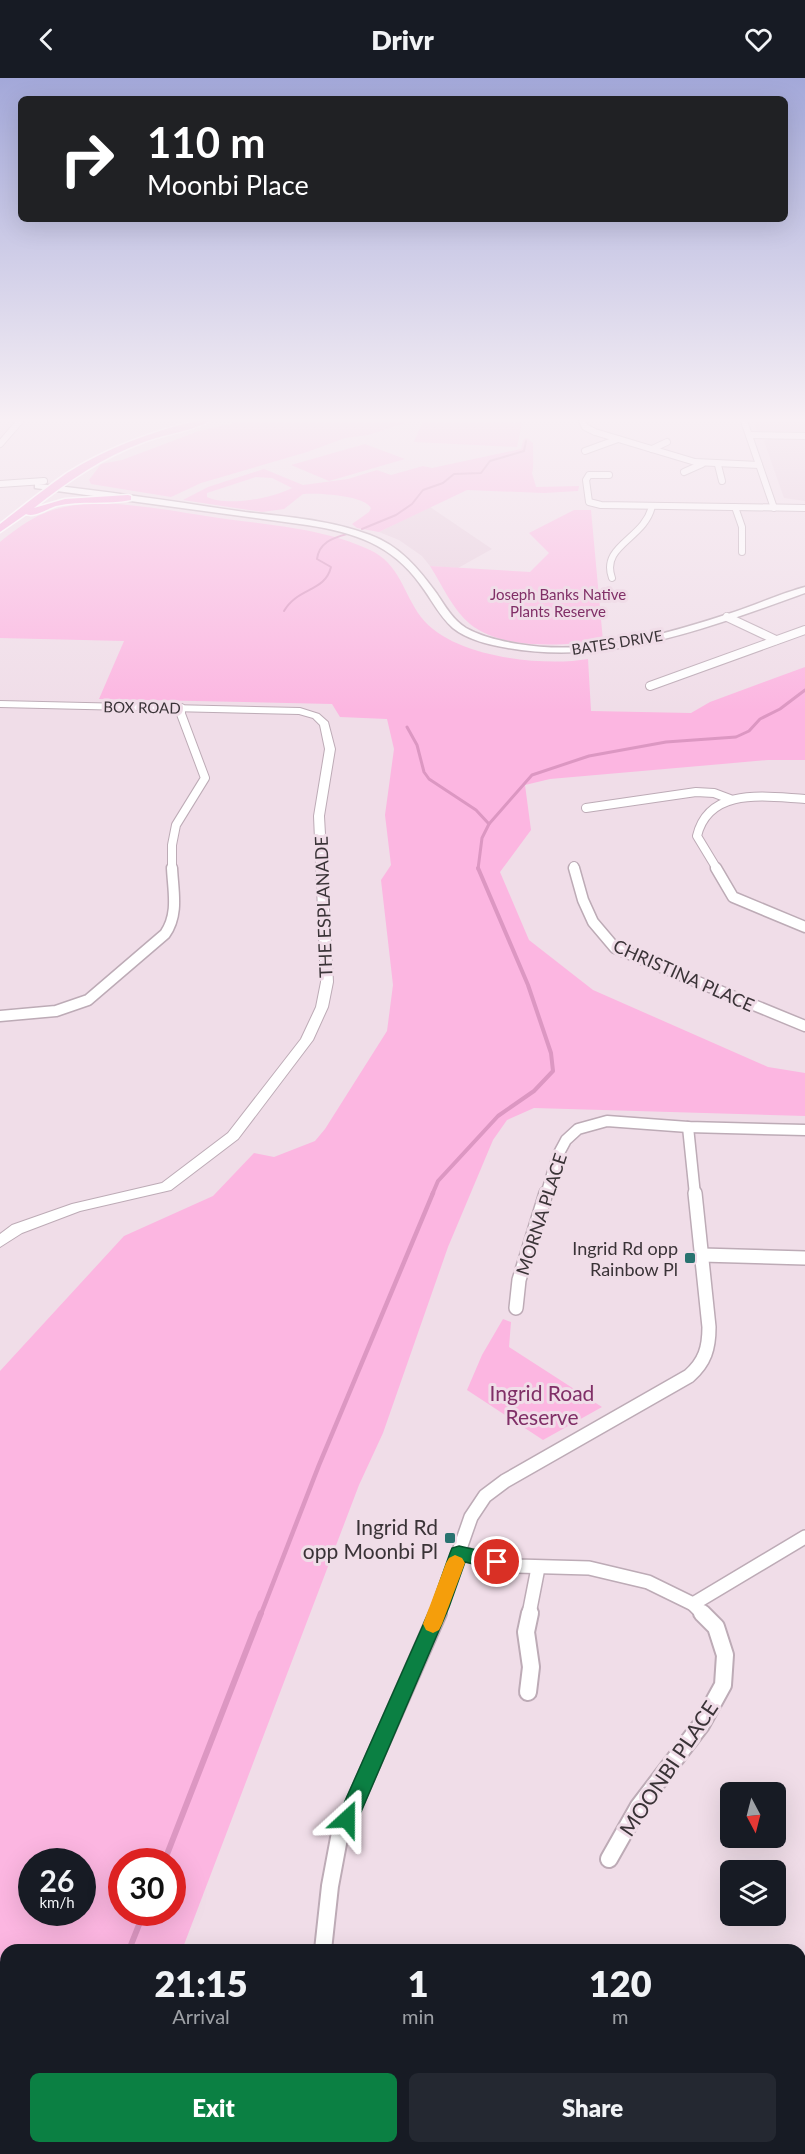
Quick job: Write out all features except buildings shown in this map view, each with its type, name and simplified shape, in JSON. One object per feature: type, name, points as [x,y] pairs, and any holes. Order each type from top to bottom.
[{"type":"main road","name":"BATES DRIVE","points":[[270,518],[353,532],[370,537],[397,550],[459,628],[510,646],[555,651],[601,648],[694,628],[805,590]]},
{"type":"street","points":[[612,578],[608,571],[610,556],[649,521],[650,518]]},
{"type":"street","points":[[739,518],[742,527],[742,552]]},
{"type":"street","points":[[727,617],[776,640]]},
{"type":"street","points":[[650,686],[805,630]]},
{"type":"street","name":"BOX ROAD","points":[[0,704],[283,709]]},
{"type":"street","points":[[0,1016],[48,1013],[78,1006],[157,942],[172,924],[172,840],[176,825],[202,787],[205,778],[181,714],[181,708]]},
{"type":"street","name":"THE ESPLANADE","points":[[0,1242],[17,1229],[77,1207],[166,1187],[233,1136],[312,1030],[322,1007],[327,982],[319,816],[330,749],[328,729],[321,720],[308,713],[283,709]]},
{"type":"street","points":[[586,807],[696,792],[730,799]]},
{"type":"street","points":[[805,800],[751,796],[730,799],[717,807],[700,826],[697,833],[698,841],[733,897],[805,927]]},
{"type":"street","name":"CHRISTINA PLACE","points":[[574,866],[580,892],[598,930],[615,948],[805,1026]]},
{"type":"street","name":"MORNA PLACE","points":[[516,1308],[519,1280],[558,1155],[572,1134],[587,1125],[607,1121],[688,1127],[805,1130]]},
{"type":"street","points":[[324,1944],[333,1866],[339,1838],[440,1607],[471,1517],[485,1496],[495,1488],[698,1369],[708,1352],[702,1254],[688,1127]]},
{"type":"street","points":[[702,1254],[805,1258]]},
{"type":"street","points":[[693,1604],[805,1537]]},
{"type":"street","name":"MOONBI PLACE","points":[[459,1553],[538,1568],[589,1568],[648,1582],[693,1604],[716,1628],[725,1655],[723,1685],[701,1725],[639,1806],[609,1859]]},
{"type":"street","points":[[528,1692],[531,1666],[526,1632],[538,1568]]},
{"type":"shaded area","points":[[408,518],[446,518],[492,549],[458,568],[430,566],[422,556],[399,540],[379,532]]},
{"type":"green space","points":[[34,518],[218,518],[296,528],[334,537],[370,550],[388,563],[395,571],[421,617],[435,631],[453,642],[475,650],[523,660],[588,659],[591,711],[691,713],[710,702],[805,667],[805,760],[768,760],[550,779],[525,785],[531,830],[500,872],[529,940],[593,990],[768,1067],[805,1073],[805,1116],[534,1108],[507,1120],[493,1140],[448,1247],[383,1433],[359,1485],[184,1944],[0,1944],[0,1371],[124,1236],[213,1196],[254,1153],[274,1157],[315,1141],[325,1129],[387,1031],[393,985],[381,880],[391,865],[385,815],[394,749],[387,719],[340,717],[332,704],[99,699],[124,641],[0,638],[0,542]]},
{"type":"green space","points":[[361,518],[409,518],[379,532],[357,528],[352,524]]},
{"type":"green space","name":"Joseph Banks Native Plants Reserve","points":[[559,518],[592,518],[603,641],[534,644],[500,639],[484,633],[458,612],[430,566],[530,572],[549,553],[529,533]]},
{"type":"green space","name":"Ingrid Road Reserve","points":[[503,1319],[511,1322],[509,1347],[602,1407],[543,1440],[467,1390],[482,1355]]},
{"type":"waterway","points":[[362,529],[389,518]]},
{"type":"waterway","points":[[284,611],[296,598],[317,586],[328,575],[331,567],[317,559],[323,545],[331,539],[347,534]]},
{"type":"waterway","points":[[489,824],[532,775],[589,756],[666,742],[736,737],[749,731],[760,719],[780,709],[805,690]]},
{"type":"waterway","points":[[407,727],[417,745],[424,772],[429,779],[476,810],[489,824]]},
{"type":"waterway","points":[[478,868],[482,838],[489,824]]},
{"type":"waterway","points":[[432,1195],[438,1181],[498,1116],[534,1091],[553,1071],[551,1053],[528,985],[478,868]]},
{"type":"waterway","points":[[261,1614],[319,1465],[433,1193]]},
{"type":"waterway","points":[[169,1848],[261,1613]]},
{"type":"waterway","points":[[131,1944],[138,1926]]},
{"type":"slow traffic","points":[[433,1624],[455,1563]]},
{"type":"place","name":"Ingrid Rd opp Rainbow Pl","points":[[690,1258]]},
{"type":"place","name":"Ingrid Rd opp Moonbi Pl","points":[[450,1538]]},
{"type":"route","points":[[347,1819],[440,1607],[459,1553],[497,1562]]}]
